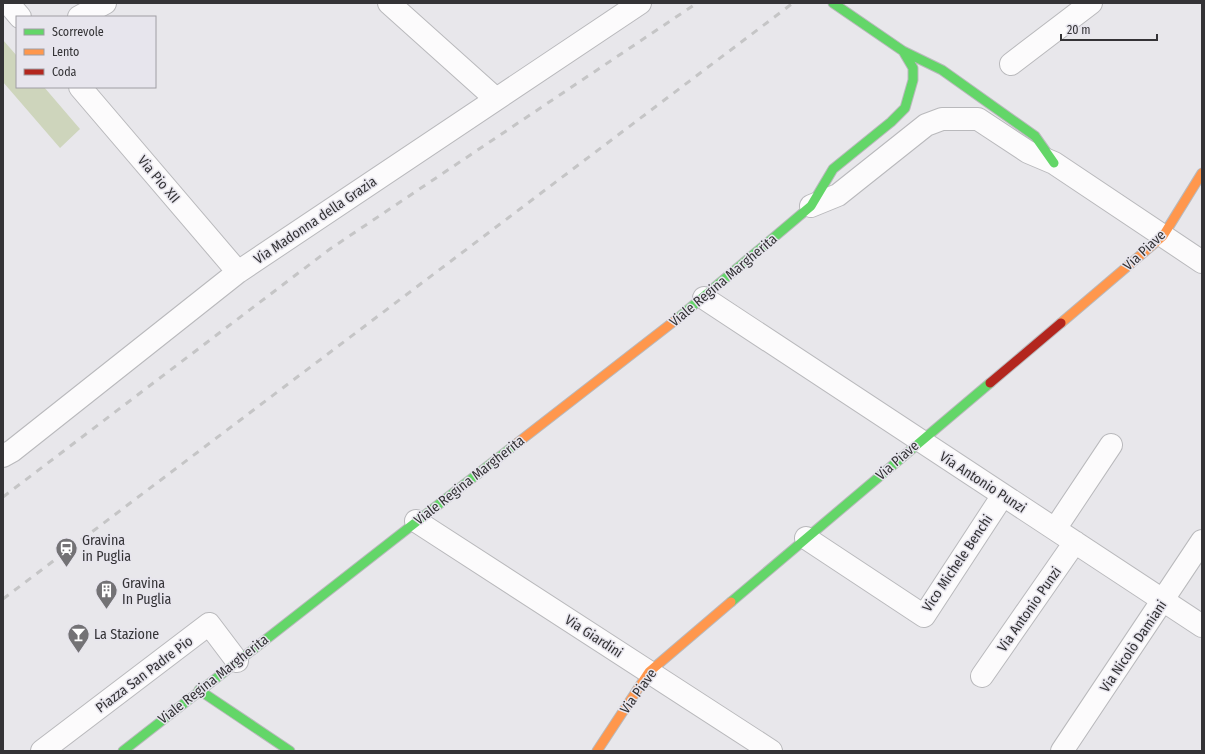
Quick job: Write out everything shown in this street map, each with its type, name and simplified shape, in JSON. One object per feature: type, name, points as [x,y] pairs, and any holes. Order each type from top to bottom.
[{"type":"street","points":[[8,3],[19,16]]},
{"type":"street","points":[[81,16],[105,3]]},
{"type":"street","points":[[389,3],[496,98]]},
{"type":"street","name":"Via Madonna della Grazia","points":[[3,456],[12,451],[238,272],[640,3]]},
{"type":"street","points":[[833,3],[903,51],[942,70],[1035,136],[1054,163]]},
{"type":"street","points":[[1011,64],[1091,3]]},
{"type":"street","name":"Viale Regina Margherita","points":[[811,206],[833,169],[891,122],[904,108],[913,80],[913,68],[903,51]]},
{"type":"street","name":"Via Pio XII","points":[[81,88],[238,272]]},
{"type":"street","name":"Viale Regina Margherita","points":[[123,751],[199,690],[704,298],[811,206],[838,195],[926,125],[942,119],[978,119],[1028,152],[1054,163],[1202,262]]},
{"type":"street","name":"Via Piave","points":[[596,751],[649,672],[920,440],[1163,236],[1202,173]]},
{"type":"street","name":"Vía Antonio Punzi","points":[[704,298],[1202,626]]},
{"type":"street","points":[[1055,529],[1111,445]]},
{"type":"street","name":"Vico Michele Benchi","points":[[806,538],[924,616],[1003,495]]},
{"type":"street","name":"Via Giardini","points":[[416,521],[771,751]]},
{"type":"street","name":"Via Nicolò Damiani","points":[[1062,751],[1202,541]]},
{"type":"street","name":"Via Antonio Punzi","points":[[982,676],[1075,542]]},
{"type":"street","name":"Piazza San Padre Pio","points":[[42,751],[209,624],[237,661]]},
{"type":"street","points":[[199,690],[290,751]]},
{"type":"green space","points":[[3,40],[16,55],[16,88],[45,88],[80,129],[60,148],[3,82]]},
{"type":"railway","points":[[3,497],[330,249],[697,3]]},
{"type":"railway","points":[[3,599],[793,3]]},
{"type":"traffic: fast","points":[[833,3],[903,51],[942,70],[1035,136],[1054,163]]},
{"type":"traffic: fast","points":[[677,319],[811,206],[833,169],[891,122],[905,108],[913,80],[913,68],[903,51]]},
{"type":"traffic: fast","points":[[731,602],[990,383]]},
{"type":"traffic: fast","points":[[123,751],[516,444]]},
{"type":"traffic: fast","points":[[199,690],[290,751]]},
{"type":"traffic: slow","points":[[1061,323],[1163,236],[1202,173]]},
{"type":"traffic: slow","points":[[516,444],[677,319]]},
{"type":"traffic: slow","points":[[597,751],[649,672],[731,602]]},
{"type":"traffic: jam","points":[[990,383],[1061,323]]},
{"type":"place","name":"Gravina in Puglia","points":[[66,568]]},
{"type":"place","name":"Gravina In Puglia","points":[[107,610]]},
{"type":"place","name":"La Stazione","points":[[78,654]]}]
